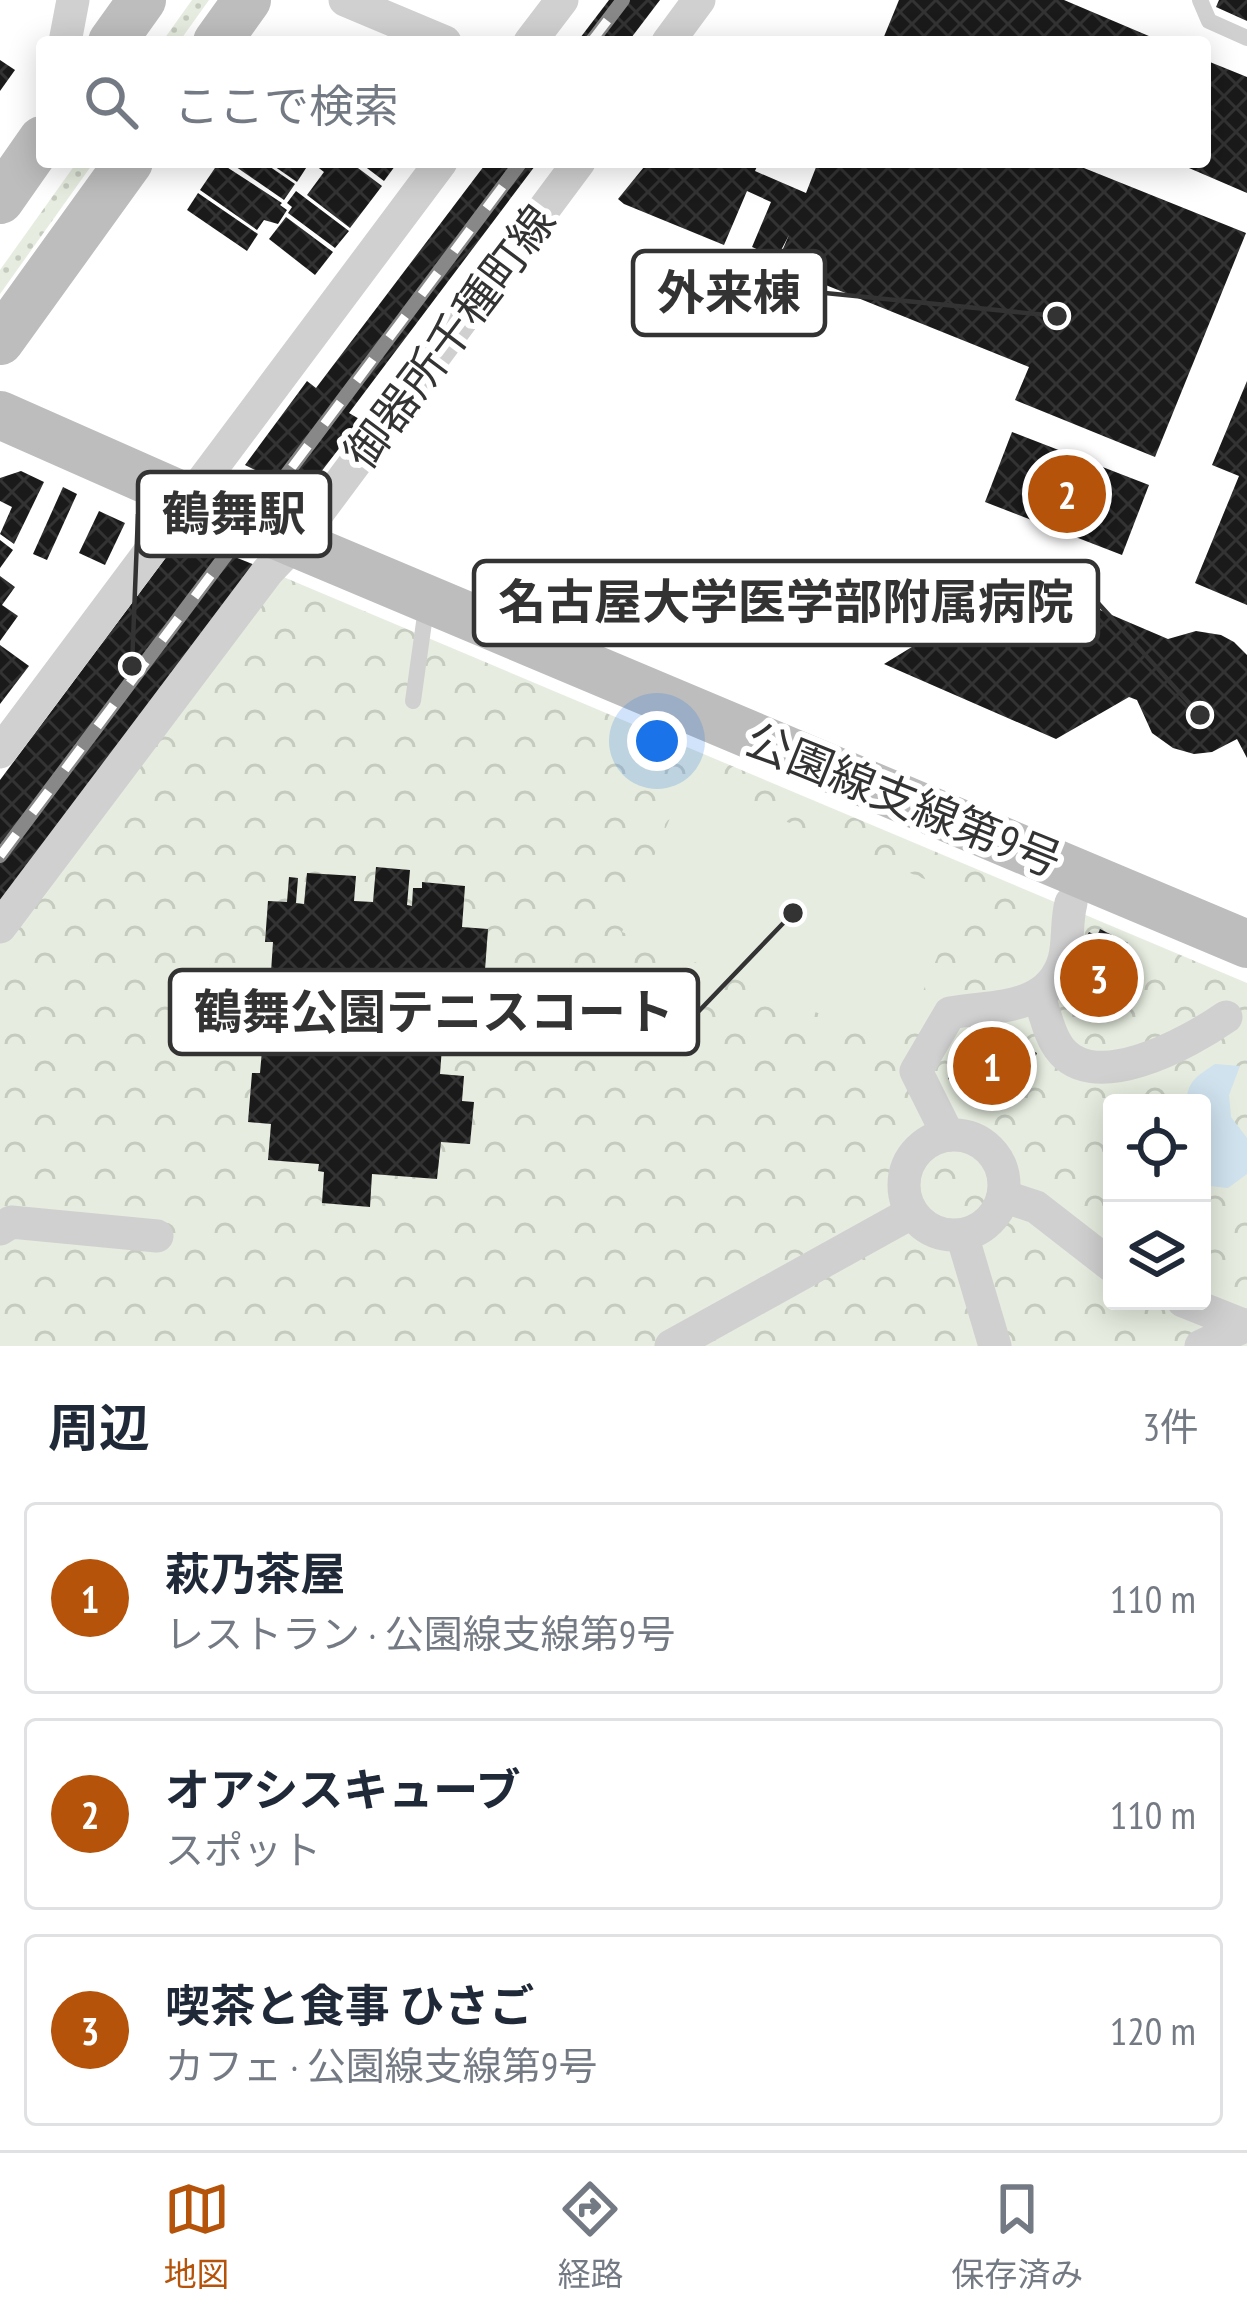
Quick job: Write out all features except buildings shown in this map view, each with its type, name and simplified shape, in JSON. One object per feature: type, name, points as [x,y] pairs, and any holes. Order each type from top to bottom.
[{"type":"street","points":[[65,36],[73,0]]},
{"type":"street","points":[[116,36],[142,0]]},
{"type":"street","points":[[221,36],[247,0]]},
{"type":"street","points":[[345,0],[431,36]]},
{"type":"street","points":[[535,36],[562,0]]},
{"type":"street","points":[[672,36],[699,0]]},
{"type":"street","points":[[0,200],[36,149]]},
{"type":"street","points":[[0,340],[125,168]]},
{"type":"street","points":[[0,752],[437,168]]},
{"type":"street","name":"御器所千種町線","points":[[0,927],[268,571],[308,526],[574,168]]},
{"type":"street","name":"公園線支線第9号","points":[[0,415],[193,495],[308,526],[428,597],[1247,944]]},
{"type":"street","points":[[947,1135],[916,1071],[935,1033],[950,1013],[1039,998],[1057,979],[1066,955],[1071,903]]},
{"type":"street","points":[[1039,998],[1057,1046],[1082,1065],[1116,1066],[1159,1054],[1198,1037],[1226,1017]]},
{"type":"street","points":[[947,1135],[979,1141],[992,1152],[1004,1180],[1003,1196],[989,1222],[962,1235],[933,1232],[911,1213],[903,1180],[918,1150],[947,1135]]},
{"type":"street","points":[[1003,1196],[1036,1207],[1103,1259]]},
{"type":"street","points":[[671,1346],[911,1213]]},
{"type":"street","points":[[0,1229],[11,1222],[158,1236]]},
{"type":"street","points":[[962,1235],[994,1346]]},
{"type":"street","points":[[1207,1310],[1245,1325]]},
{"type":"street","points":[[1201,1346],[1245,1325]]},
{"type":"lane","points":[[1200,0],[1210,21],[1247,38]]},
{"type":"lane","points":[[413,701],[428,597]]},
{"type":"green space","points":[[192,0],[209,0],[183,36],[166,36]]},
{"type":"green space","points":[[73,168],[90,168],[0,294],[0,270]]},
{"type":"green space","points":[[281,576],[1247,983],[1247,1346],[0,1346],[0,942]]},
{"type":"green space","points":[[686,780],[963,895],[900,1047],[622,932]]},
{"type":"water","points":[[1215,1064],[1240,1066],[1229,1095],[1231,1117],[1247,1138],[1247,1174],[1228,1188],[1211,1186],[1211,1094],[1187,1094],[1195,1079]]},
{"type":"railway","points":[[596,36],[623,0]]},
{"type":"railway","points":[[0,856],[516,168]]},
{"type":"place","name":"外来棟","points":[[1057,316]]},
{"type":"place","name":"オアシスキューブ","points":[[1067,494]]},
{"type":"place","name":"鶴舞駅","points":[[132,666]]},
{"type":"place","name":"名古屋大学医学部附属病院","points":[[1200,715]]},
{"type":"place","name":"鶴舞公園テニスコート","points":[[793,913]]},
{"type":"place","name":"喫茶と食事 ひさご","points":[[1099,978]]},
{"type":"place","name":"萩乃茶屋","points":[[992,1066]]}]
